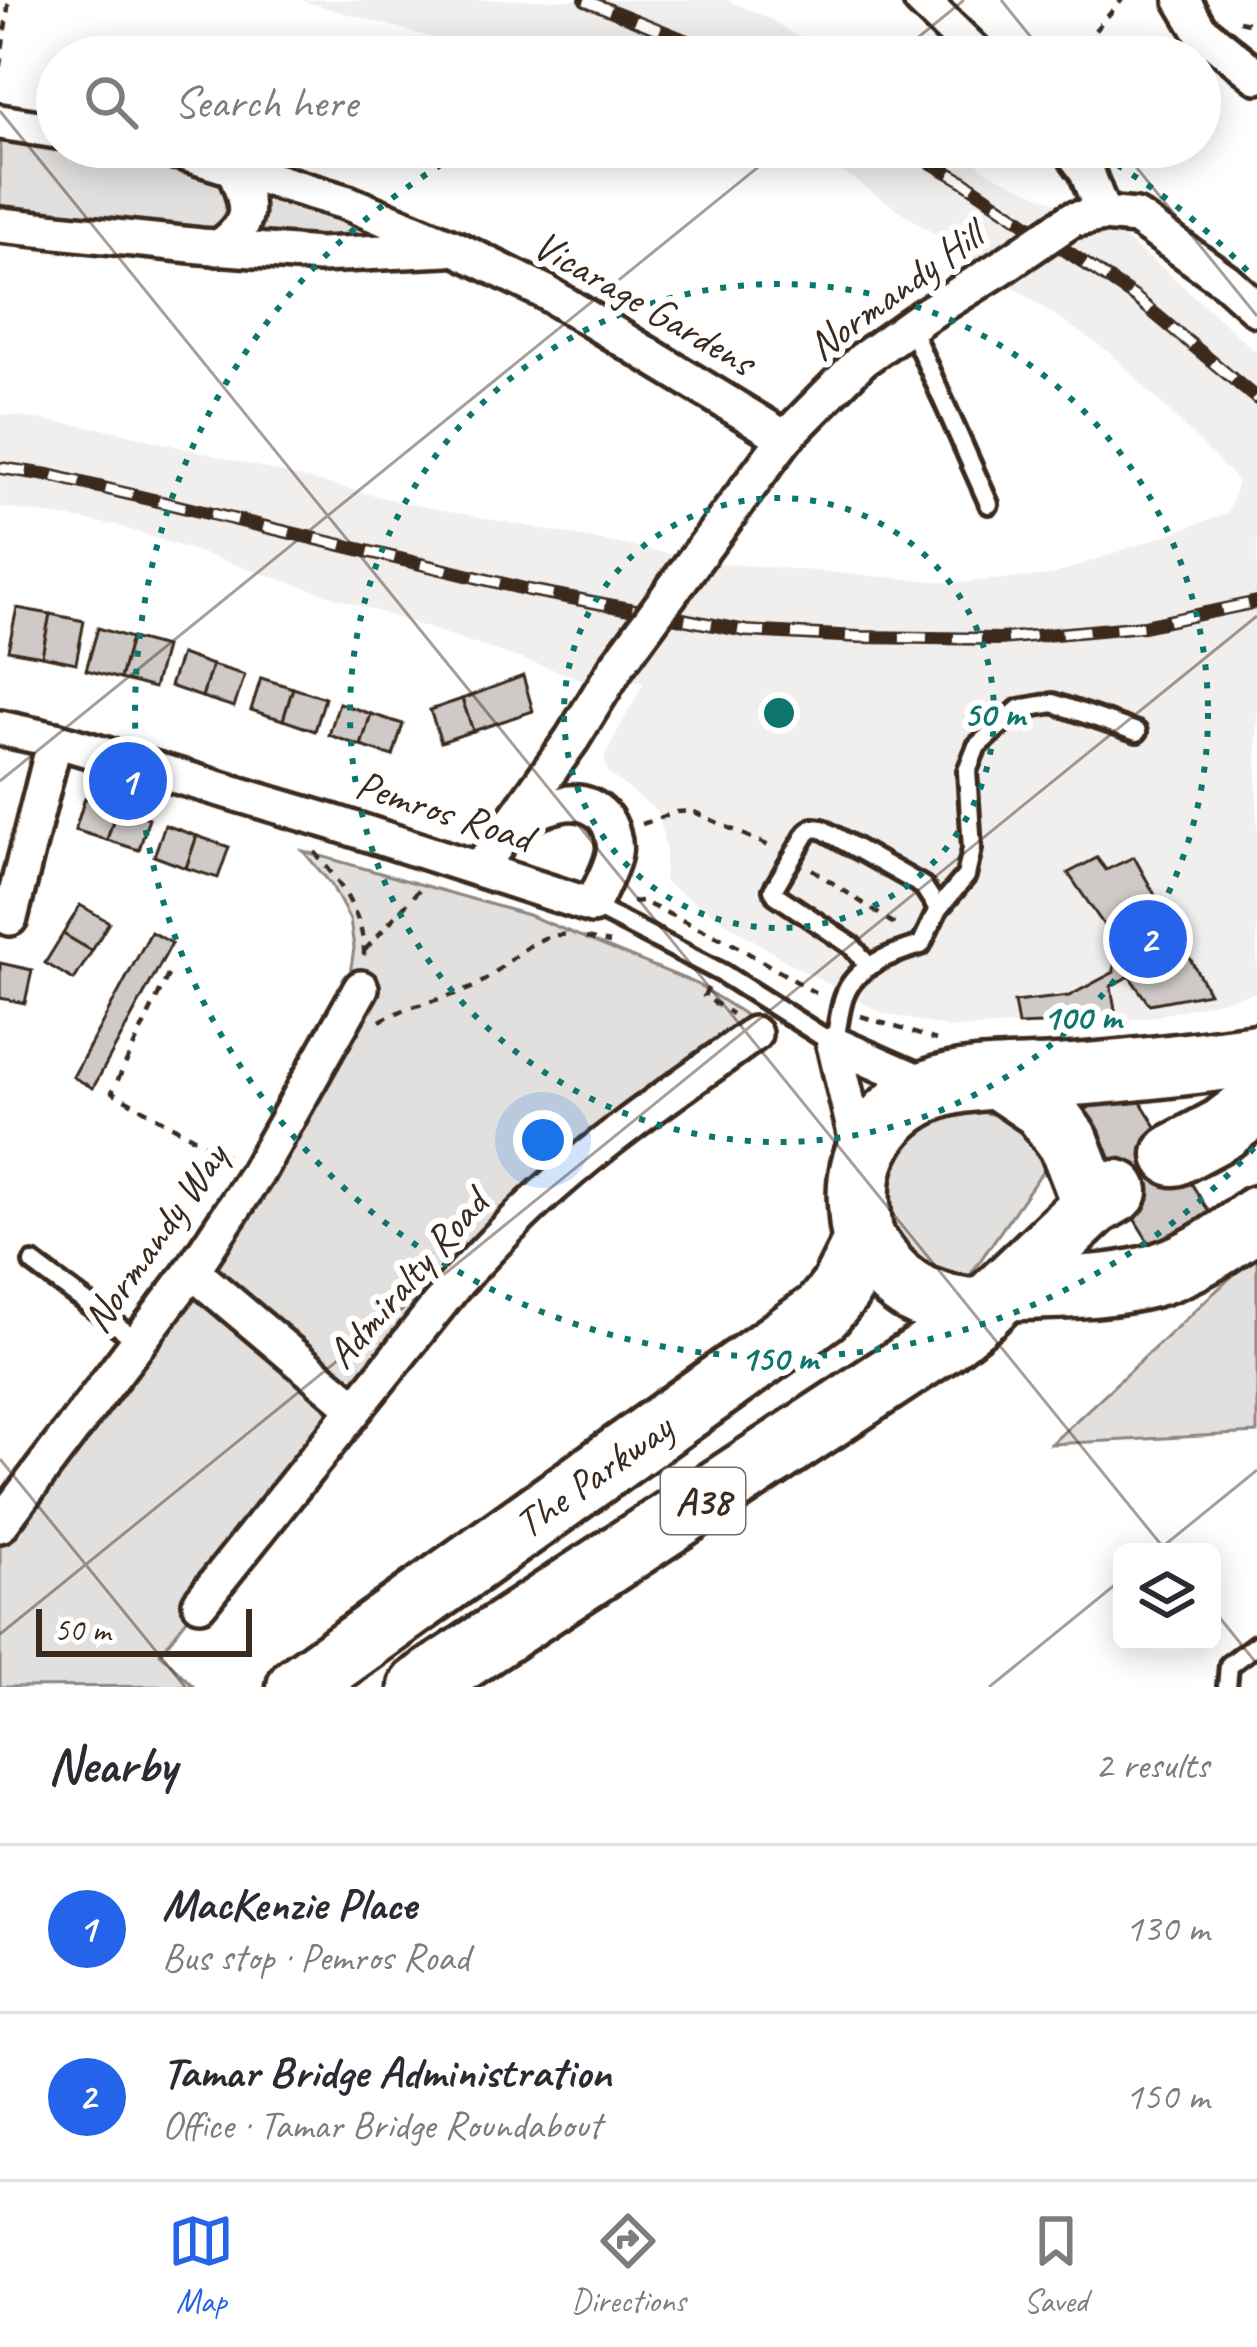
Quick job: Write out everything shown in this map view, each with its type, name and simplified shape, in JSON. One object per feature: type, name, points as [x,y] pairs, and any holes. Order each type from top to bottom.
[{"type":"highway","points":[[1257,1055],[934,1088],[903,1104],[878,1129],[862,1161],[858,1189],[865,1240],[890,1276],[915,1295],[950,1307],[1153,1276],[1199,1255],[1257,1217]]},
{"type":"highway","points":[[994,1300],[1105,1197],[1042,1108],[1001,1080]]},
{"type":"highway","name":"The Parkway","points":[[298,1687],[822,1312],[841,1290],[865,1240]]},
{"type":"highway","name":"The Parkway","points":[[420,1687],[942,1343],[994,1300]]},
{"type":"street","points":[[921,0],[958,36]]},
{"type":"street","points":[[1182,0],[1207,36]]},
{"type":"street","points":[[1221,47],[1257,76]]},
{"type":"street","points":[[0,122],[36,128]]},
{"type":"street","name":"Vicarage Gardens","points":[[231,168],[348,203],[455,248],[545,292],[785,438]]},
{"type":"street","points":[[1085,168],[1087,217],[1136,217],[1257,309]]},
{"type":"street","points":[[218,248],[234,236],[247,213],[234,169]]},
{"type":"street","name":"Normandy Hill","points":[[481,868],[617,666],[785,438],[862,360],[1087,217]]},
{"type":"street","name":"Vicarage Gardens","points":[[0,225],[320,255],[455,248]]},
{"type":"street","name":"Pemros Road","points":[[0,728],[279,806],[592,906]]},
{"type":"street","points":[[572,739],[583,803]]},
{"type":"street","points":[[10,919],[55,740]]},
{"type":"street","points":[[516,821],[559,803],[583,803],[601,813],[610,825],[615,850],[592,906]]},
{"type":"street","name":"Normandy Way","points":[[0,1525],[192,1270],[257,1173],[361,988]]},
{"type":"street","name":"Admiralty Road","points":[[200,1603],[457,1282],[498,1238],[693,1064],[754,1034]]},
{"type":"street","points":[[834,1044],[862,1161]]},
{"type":"street","name":"Pemros Road","points":[[834,1044],[934,1088]]},
{"type":"street","name":"Admiralty Road","points":[[192,1270],[355,1408]]},
{"type":"lane","points":[[910,326],[989,504]]},
{"type":"lane","points":[[834,1044],[844,996],[861,971],[920,945],[938,909],[966,876],[972,849],[967,771],[976,746],[1019,709],[1053,703],[1137,732]]},
{"type":"lane","points":[[869,967],[852,946],[773,890],[807,833],[822,829],[922,886],[938,909]]},
{"type":"lane","name":"Pemros Road","points":[[592,906],[722,974],[834,1044]]},
{"type":"lane","points":[[33,1263],[139,1342]]},
{"type":"lane","points":[[1226,1687],[1229,1666],[1257,1644]]},
{"type":"path","points":[[0,66],[9,0]]},
{"type":"path","points":[[1089,36],[1121,0]]},
{"type":"path","points":[[279,806],[339,882],[357,915],[365,950],[361,988]]},
{"type":"path","points":[[365,950],[447,858]]},
{"type":"path","points":[[336,1037],[356,1038],[396,1012],[472,988],[548,936],[565,933],[620,946],[641,901],[733,944],[842,1010]]},
{"type":"path","points":[[168,975],[112,1092],[257,1173]]},
{"type":"path","points":[[704,996],[718,1005]]},
{"type":"shaded area","points":[[300,0],[726,0],[796,36],[426,36]]},
{"type":"shaded area","points":[[0,122],[36,138],[36,168],[213,168],[455,248],[0,225]]},
{"type":"shaded area","points":[[836,168],[983,168],[1111,228],[1257,353],[1257,992],[1157,1016],[950,1028],[882,1013],[787,962],[664,882],[666,850],[658,812],[608,773],[604,757],[644,682],[585,680],[116,525],[0,507],[0,414],[111,430],[405,503],[719,563],[957,583],[1052,575],[1228,513],[1238,481],[1112,354]]},
{"type":"shaded area","points":[[303,851],[528,915],[695,983],[764,1030],[554,1184],[355,1408],[160,1653],[193,1686],[0,1687],[0,1525],[192,1271],[346,1000],[354,948],[350,920],[331,884]]},
{"type":"shaded area","points":[[956,1110],[1011,1121],[1031,1137],[1049,1162],[961,1288],[931,1281],[887,1240],[879,1184],[905,1134]]},
{"type":"shaded area","points":[[1257,1253],[1257,1433],[1051,1444]]},
{"type":"building","points":[[17,608],[50,614],[42,656],[8,650]]},
{"type":"building","points":[[50,614],[84,621],[76,663],[42,656]]},
{"type":"building","points":[[98,628],[131,638],[120,679],[86,670]]},
{"type":"building","points":[[131,638],[165,647],[154,688],[120,679]]},
{"type":"building","points":[[181,654],[212,665],[202,697],[170,686]]},
{"type":"building","points":[[212,665],[245,675],[234,707],[202,697]]},
{"type":"building","points":[[523,676],[533,711],[473,731],[462,699]]},
{"type":"building","points":[[261,678],[293,688],[283,720],[251,710]]},
{"type":"building","points":[[293,688],[325,698],[315,731],[283,720]]},
{"type":"building","points":[[462,699],[473,731],[441,742],[430,710]]},
{"type":"building","points":[[339,703],[371,714],[361,746],[329,735]]},
{"type":"building","points":[[371,714],[403,724],[393,756],[361,746]]},
{"type":"building","points":[[85,798],[117,808],[107,840],[75,830]]},
{"type":"building","points":[[117,808],[149,818],[139,850],[107,840]]},
{"type":"building","points":[[165,825],[197,836],[186,868],[154,856]]},
{"type":"building","points":[[197,836],[229,847],[218,878],[186,868]]},
{"type":"building","points":[[1134,857],[1209,993],[1149,1004],[1129,976],[1111,986],[1117,1021],[1018,1025],[1014,1002],[1069,996],[1114,972],[1114,940],[1068,873],[1097,858],[1106,870]]},
{"type":"building","points":[[80,905],[109,922],[92,951],[63,934]]},
{"type":"building","points":[[151,932],[172,943],[93,1088],[73,1077]]},
{"type":"building","points":[[63,934],[92,951],[74,980],[45,963]]},
{"type":"building","points":[[0,963],[32,970],[25,1003],[0,998]]},
{"type":"building","points":[[1129,1083],[1219,1228],[1162,1264],[1072,1118]]},
{"type":"railway","points":[[585,0],[675,36]]},
{"type":"railway","points":[[940,168],[1136,298],[1257,399]]},
{"type":"railway","points":[[0,468],[49,475],[529,590],[746,631],[1000,639],[1144,626],[1257,602]]},
{"type":"place","name":"MacKenzie Place","points":[[128,781]]},
{"type":"place","name":"Tamar Bridge Administration","points":[[1148,939]]}]
